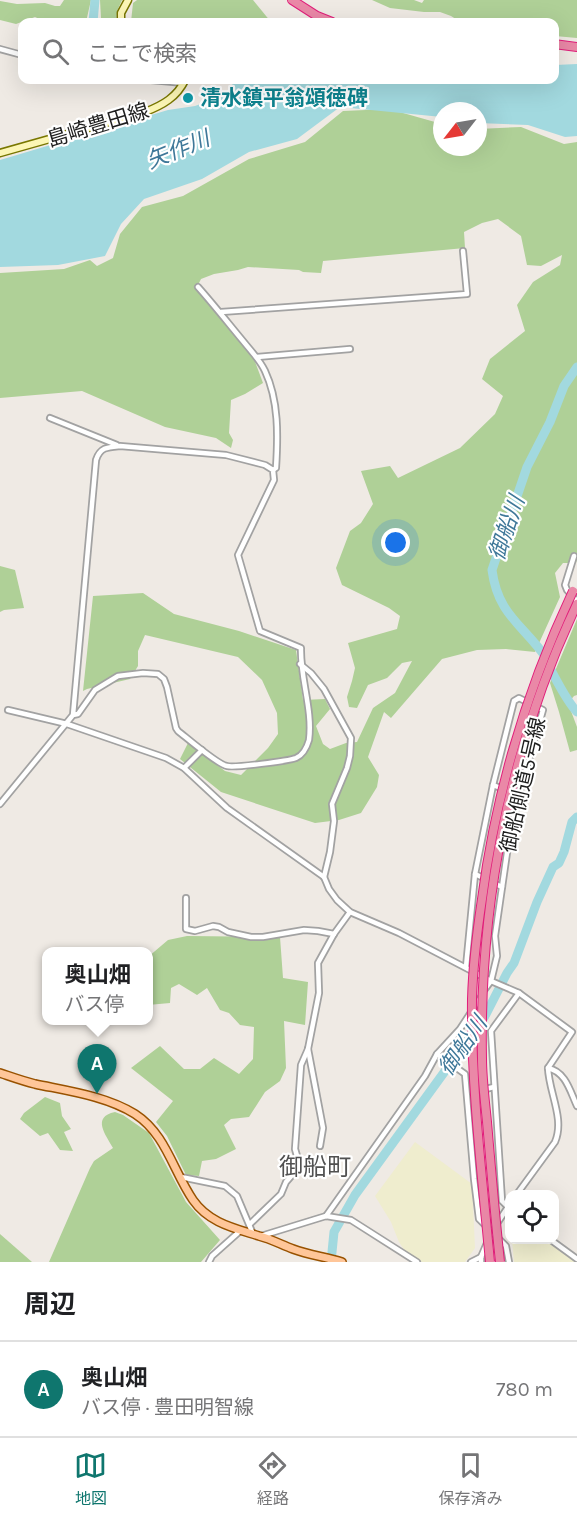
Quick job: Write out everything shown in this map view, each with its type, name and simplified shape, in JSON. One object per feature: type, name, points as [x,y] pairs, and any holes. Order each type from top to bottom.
[{"type":"highway","points":[[292,0],[322,18]]},
{"type":"highway","points":[[559,45],[577,47]]},
{"type":"highway","points":[[490,1262],[474,1071],[472,997],[477,929],[500,797],[514,747],[536,677],[575,587]]},
{"type":"highway","points":[[500,1262],[482,1061],[483,976],[487,926],[497,859],[515,776],[545,681],[577,603]]},
{"type":"main road","points":[[122,18],[121,13],[128,0]]},
{"type":"main road","name":"島崎豊田線","points":[[0,153],[161,106],[174,96],[183,84]]},
{"type":"main road","points":[[0,1073],[99,1099],[137,1115],[160,1140],[192,1199],[202,1211],[220,1223],[240,1231],[295,1250],[342,1262]]},
{"type":"street","points":[[0,50],[18,54]]},
{"type":"street","points":[[221,312],[467,294],[463,251]]},
{"type":"street","points":[[73,715],[78,714],[95,690],[118,676],[158,674],[164,679],[167,687],[178,732],[225,766],[238,767],[296,758],[307,748],[308,714],[300,664],[301,648],[260,631],[238,555],[274,480],[273,470],[276,468],[278,432],[271,387],[265,370],[256,357],[198,287]]},
{"type":"street","points":[[256,357],[350,349]]},
{"type":"street","points":[[50,418],[120,446]]},
{"type":"street","points":[[0,804],[73,715],[98,453],[102,449],[120,446],[226,455],[265,465],[273,470]]},
{"type":"street","points":[[574,556],[565,585],[577,603]]},
{"type":"street","points":[[300,664],[324,689],[351,738],[347,768],[333,804],[334,821],[324,877]]},
{"type":"street","name":"御船側道5号線","points":[[466,967],[475,873],[493,785],[514,701],[519,698],[543,710],[509,839],[495,936],[497,956],[492,981]]},
{"type":"street","points":[[8,710],[67,724],[166,758],[184,768],[227,808],[324,877],[337,900],[350,912],[399,933],[519,993],[572,1032],[548,1068],[559,1130],[555,1142],[520,1190]]},
{"type":"street","points":[[184,768],[202,750]]},
{"type":"street","points":[[493,785],[519,795]]},
{"type":"street","points":[[475,873],[502,887]]},
{"type":"street","points":[[186,898],[186,929],[195,931],[213,926],[251,937],[304,930],[318,930],[334,934]]},
{"type":"street","points":[[250,1224],[281,1194],[286,1182],[300,1166],[296,1149],[301,1065],[308,1049],[320,993],[318,963],[334,934],[350,912]]},
{"type":"street","points":[[326,1216],[492,981]]},
{"type":"street","points":[[505,1204],[502,1201],[500,1177],[491,1031],[519,993]]},
{"type":"street","points":[[308,1049],[323,1128],[320,1146]]},
{"type":"street","points":[[439,1055],[465,1074],[479,1219],[506,1246],[509,1262]]},
{"type":"street","points":[[548,1068],[556,1070],[565,1080],[577,1106]]},
{"type":"street","points":[[468,1093],[494,1087]]},
{"type":"street","points":[[180,1177],[225,1186],[237,1196],[257,1235],[326,1216],[351,1220],[417,1262]]},
{"type":"street","points":[[474,1179],[500,1177]]},
{"type":"street","points":[[471,1262],[481,1259],[492,1232],[505,1213]]},
{"type":"street","points":[[209,1262],[212,1256],[240,1231]]},
{"type":"street","points":[[558,1244],[577,1259]]},
{"type":"shaded area","points":[[415,1142],[472,1184],[475,1248],[465,1262],[422,1262],[405,1251],[375,1196]]},
{"type":"shaded area","points":[[512,1244],[553,1244],[577,1262],[514,1262]]},
{"type":"green space","points":[[64,0],[91,0],[87,18],[18,18],[16,24],[0,20],[0,1],[60,6]]},
{"type":"green space","points":[[100,0],[122,0],[116,18],[101,18]]},
{"type":"green space","points":[[137,0],[253,0],[268,18],[131,18],[133,3]]},
{"type":"green space","points":[[372,0],[414,0],[422,3],[424,0],[577,0],[577,38],[559,36],[559,18],[454,18],[440,12],[390,8]]},
{"type":"green space","points":[[389,109],[433,121],[433,156],[487,156],[487,129],[521,127],[564,144],[577,142],[577,559],[576,563],[563,563],[555,573],[560,597],[535,652],[506,649],[477,650],[442,659],[391,718],[384,712],[368,757],[379,775],[377,787],[361,813],[339,820],[315,823],[221,792],[180,759],[188,743],[225,771],[241,775],[268,748],[278,734],[277,713],[262,680],[238,657],[145,635],[138,651],[138,666],[130,679],[83,691],[93,596],[143,593],[174,614],[239,631],[296,650],[303,700],[325,699],[330,709],[316,726],[323,744],[330,749],[357,742],[373,708],[395,693],[412,661],[402,663],[387,678],[368,685],[357,708],[349,707],[347,697],[355,668],[348,643],[397,629],[400,616],[389,608],[342,585],[336,568],[350,531],[361,523],[373,504],[361,471],[390,466],[398,478],[460,448],[495,414],[503,396],[482,379],[490,359],[525,331],[517,305],[533,282],[560,265],[562,255],[541,266],[527,265],[521,236],[498,219],[482,223],[464,232],[465,248],[323,261],[321,273],[248,267],[201,279],[196,289],[254,359],[263,383],[231,400],[229,433],[233,440],[231,448],[216,438],[165,427],[82,391],[0,398],[0,273],[64,269],[90,260],[97,266],[113,258],[120,234],[142,207],[183,196],[249,159],[305,142],[343,111]]},
{"type":"green space","points":[[0,566],[15,570],[24,608],[0,612]]},
{"type":"green space","points":[[577,619],[577,695],[568,703],[577,727],[577,750],[570,752],[550,683]]},
{"type":"green space","points":[[187,936],[280,937],[283,978],[308,982],[305,1025],[284,1021],[286,1068],[280,1081],[265,1092],[249,1117],[231,1119],[224,1125],[236,1149],[216,1159],[202,1161],[199,1176],[186,1175],[167,1136],[156,1122],[173,1101],[131,1068],[160,1046],[184,1069],[200,1069],[214,1058],[239,1074],[253,1059],[254,1027],[240,1025],[229,1013],[220,1010],[207,988],[197,995],[179,984],[171,988],[170,1003],[153,1005],[153,953],[168,940]]},
{"type":"green space","points":[[45,1097],[60,1103],[62,1116],[71,1129],[64,1132],[73,1151],[60,1150],[48,1133],[40,1136],[20,1119],[24,1113]]},
{"type":"green space","points":[[115,1112],[149,1133],[186,1202],[220,1240],[201,1262],[49,1262],[90,1168],[94,1161],[113,1148],[104,1132],[102,1122],[108,1114]]},
{"type":"green space","points":[[0,1234],[32,1262],[0,1262]]},
{"type":"water","name":"矢作川","points":[[577,64],[577,136],[565,137],[528,125],[487,123],[487,102],[433,102],[433,116],[340,107],[297,139],[249,152],[202,179],[144,199],[121,224],[105,256],[58,265],[0,267],[0,160],[168,110],[195,106],[228,94],[232,84],[559,84],[559,65]]},
{"type":"waterway","points":[[93,18],[95,0]]},
{"type":"waterway","name":"御船川","points":[[577,367],[564,386],[550,422],[527,467],[492,570],[500,599],[513,619],[547,659],[560,687],[577,712]]},
{"type":"waterway","name":"御船川","points":[[331,1262],[334,1232],[355,1195],[485,1016],[514,963],[537,902],[553,867],[559,863],[572,822],[577,817]]},
{"type":"place","name":"清水鎮平翁頌徳碑","points":[[188,98]]},
{"type":"place","name":"奥山畑","points":[[97,1094]]},
{"type":"district","name":"御船町","points":[[315,1167]]}]
